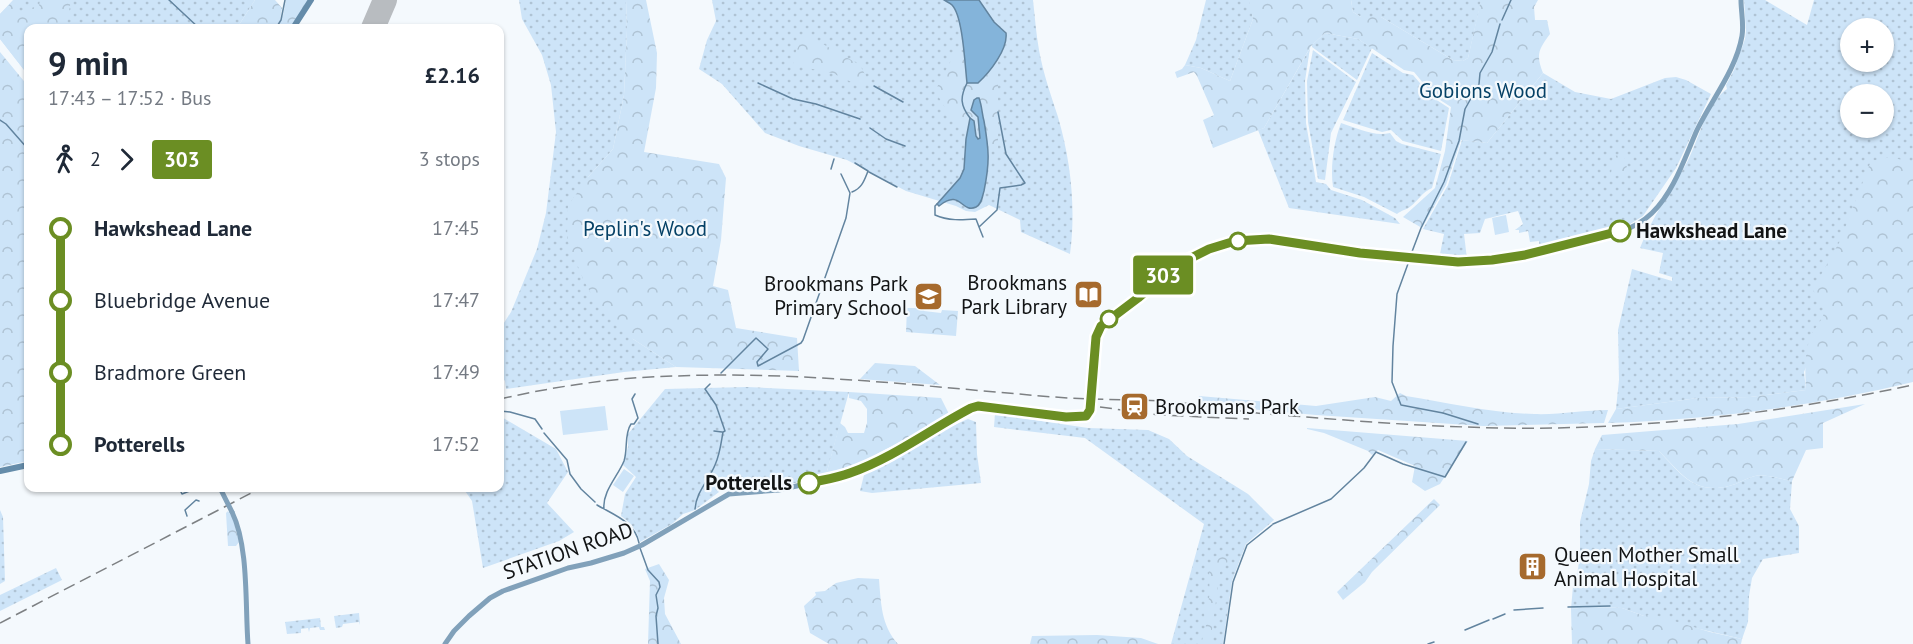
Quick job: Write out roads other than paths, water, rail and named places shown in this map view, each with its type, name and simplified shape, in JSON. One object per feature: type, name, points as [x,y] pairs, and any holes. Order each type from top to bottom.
[{"type":"main road","points":[[296,24],[311,0]]},
{"type":"main road","points":[[0,471],[24,466]]},
{"type":"street","name":"STATION ROAD","points":[[445,644],[458,627],[496,594],[568,568],[603,560],[640,546],[729,494],[778,490],[849,474],[921,438],[975,406],[1074,418],[1084,417],[1089,413],[1095,345],[1101,326],[1138,298],[1168,271],[1209,249],[1235,241],[1269,239],[1360,253],[1458,262],[1525,255],[1612,234],[1637,224],[1652,213],[1676,177],[1704,117],[1732,66],[1742,33],[1741,0]]},
{"type":"street","points":[[222,492],[239,529],[247,598],[248,644]]},
{"type":"water","points":[[944,0],[979,0],[994,22],[1006,33],[1001,53],[993,67],[978,83],[967,83],[959,19],[952,5]]},
{"type":"water","points":[[979,98],[981,107],[988,156],[982,200],[978,206],[971,208],[956,200],[946,201],[939,206],[937,204],[960,178],[964,169],[970,118],[974,121],[976,136],[980,138],[978,117],[971,110]]},
{"type":"waterway","points":[[169,0],[195,24]]},
{"type":"waterway","points":[[278,24],[285,0]]},
{"type":"waterway","points":[[1502,20],[1511,0]]},
{"type":"waterway","points":[[1410,257],[1421,228],[1444,182],[1459,141],[1465,109],[1479,84],[1480,73],[1492,52],[1500,24]]},
{"type":"waterway","points":[[758,83],[793,99],[860,119]]},
{"type":"waterway","points":[[967,83],[962,101],[970,118]]},
{"type":"waterway","points":[[874,86],[903,102]]},
{"type":"waterway","points":[[937,204],[935,215],[960,220],[976,219],[979,227],[997,210],[1000,188],[1025,183],[1006,154],[998,112]]},
{"type":"waterway","points":[[0,120],[24,144]]},
{"type":"waterway","points":[[870,128],[886,139],[905,146]]},
{"type":"waterway","points":[[831,169],[834,159]]},
{"type":"waterway","points":[[852,192],[864,181],[868,171],[855,163]]},
{"type":"waterway","points":[[869,172],[897,187]]},
{"type":"waterway","points":[[721,373],[756,338],[768,349],[757,362],[758,366],[803,340],[846,218],[850,193],[841,174]]},
{"type":"waterway","points":[[979,227],[983,237]]},
{"type":"waterway","points":[[1409,261],[1397,294],[1393,346],[1392,382],[1401,405],[1443,413],[1478,424]]},
{"type":"waterway","points":[[695,509],[703,486],[717,461],[725,431],[716,405],[705,389],[710,384]]},
{"type":"waterway","points":[[604,509],[605,496],[624,461],[629,428],[638,418],[632,399],[635,394]]},
{"type":"waterway","points":[[504,411],[535,419],[542,429]]},
{"type":"waterway","points":[[714,431],[722,432]]},
{"type":"waterway","points":[[544,433],[567,460],[570,474],[581,489],[595,502]]},
{"type":"waterway","points":[[1273,524],[1331,499],[1364,468],[1376,452],[1403,464],[1445,477],[1466,442]]},
{"type":"waterway","points":[[181,492],[182,494],[187,492]]},
{"type":"waterway","points":[[187,516],[185,510],[196,500],[199,501]]},
{"type":"waterway","points":[[597,505],[628,524],[639,543]]},
{"type":"waterway","points":[[1224,644],[1233,582],[1247,545],[1272,525]]},
{"type":"waterway","points":[[640,548],[648,570],[659,582],[660,587],[656,595],[658,644]]},
{"type":"waterway","points":[[1568,607],[1610,606]]},
{"type":"waterway","points":[[1514,610],[1543,608]]},
{"type":"waterway","points":[[1493,619],[1505,614]]},
{"type":"waterway","points":[[1465,630],[1489,620]]},
{"type":"waterway","points":[[1428,644],[1434,642]]},
{"type":"railway","points":[[504,398],[565,386],[632,378],[771,376],[865,381],[1067,398],[1174,402],[1254,413],[1366,422],[1523,428],[1635,425],[1691,420],[1802,405],[1913,385]]},
{"type":"railway","points":[[1100,407],[1159,415],[1249,419]]},
{"type":"railway","points":[[0,623],[253,492]]},
{"type":"place","name":"Hawkshead Lane","points":[[1620,231]]},
{"type":"place","name":"Brookmans Park Library","points":[[1088,295]]},
{"type":"place","name":"Brookmans Park Primary School","points":[[929,296]]},
{"type":"place","name":"Brookmans Park","points":[[1134,407]]},
{"type":"place","name":"Potterells","points":[[809,483]]},
{"type":"place","name":"Queen Mother Small Animal Hospital","points":[[1533,567]]},
{"type":"park label","name":"Gobions Wood","points":[[1483,91]]},
{"type":"park label","name":"Peplin's Wood","points":[[645,229]]}]
